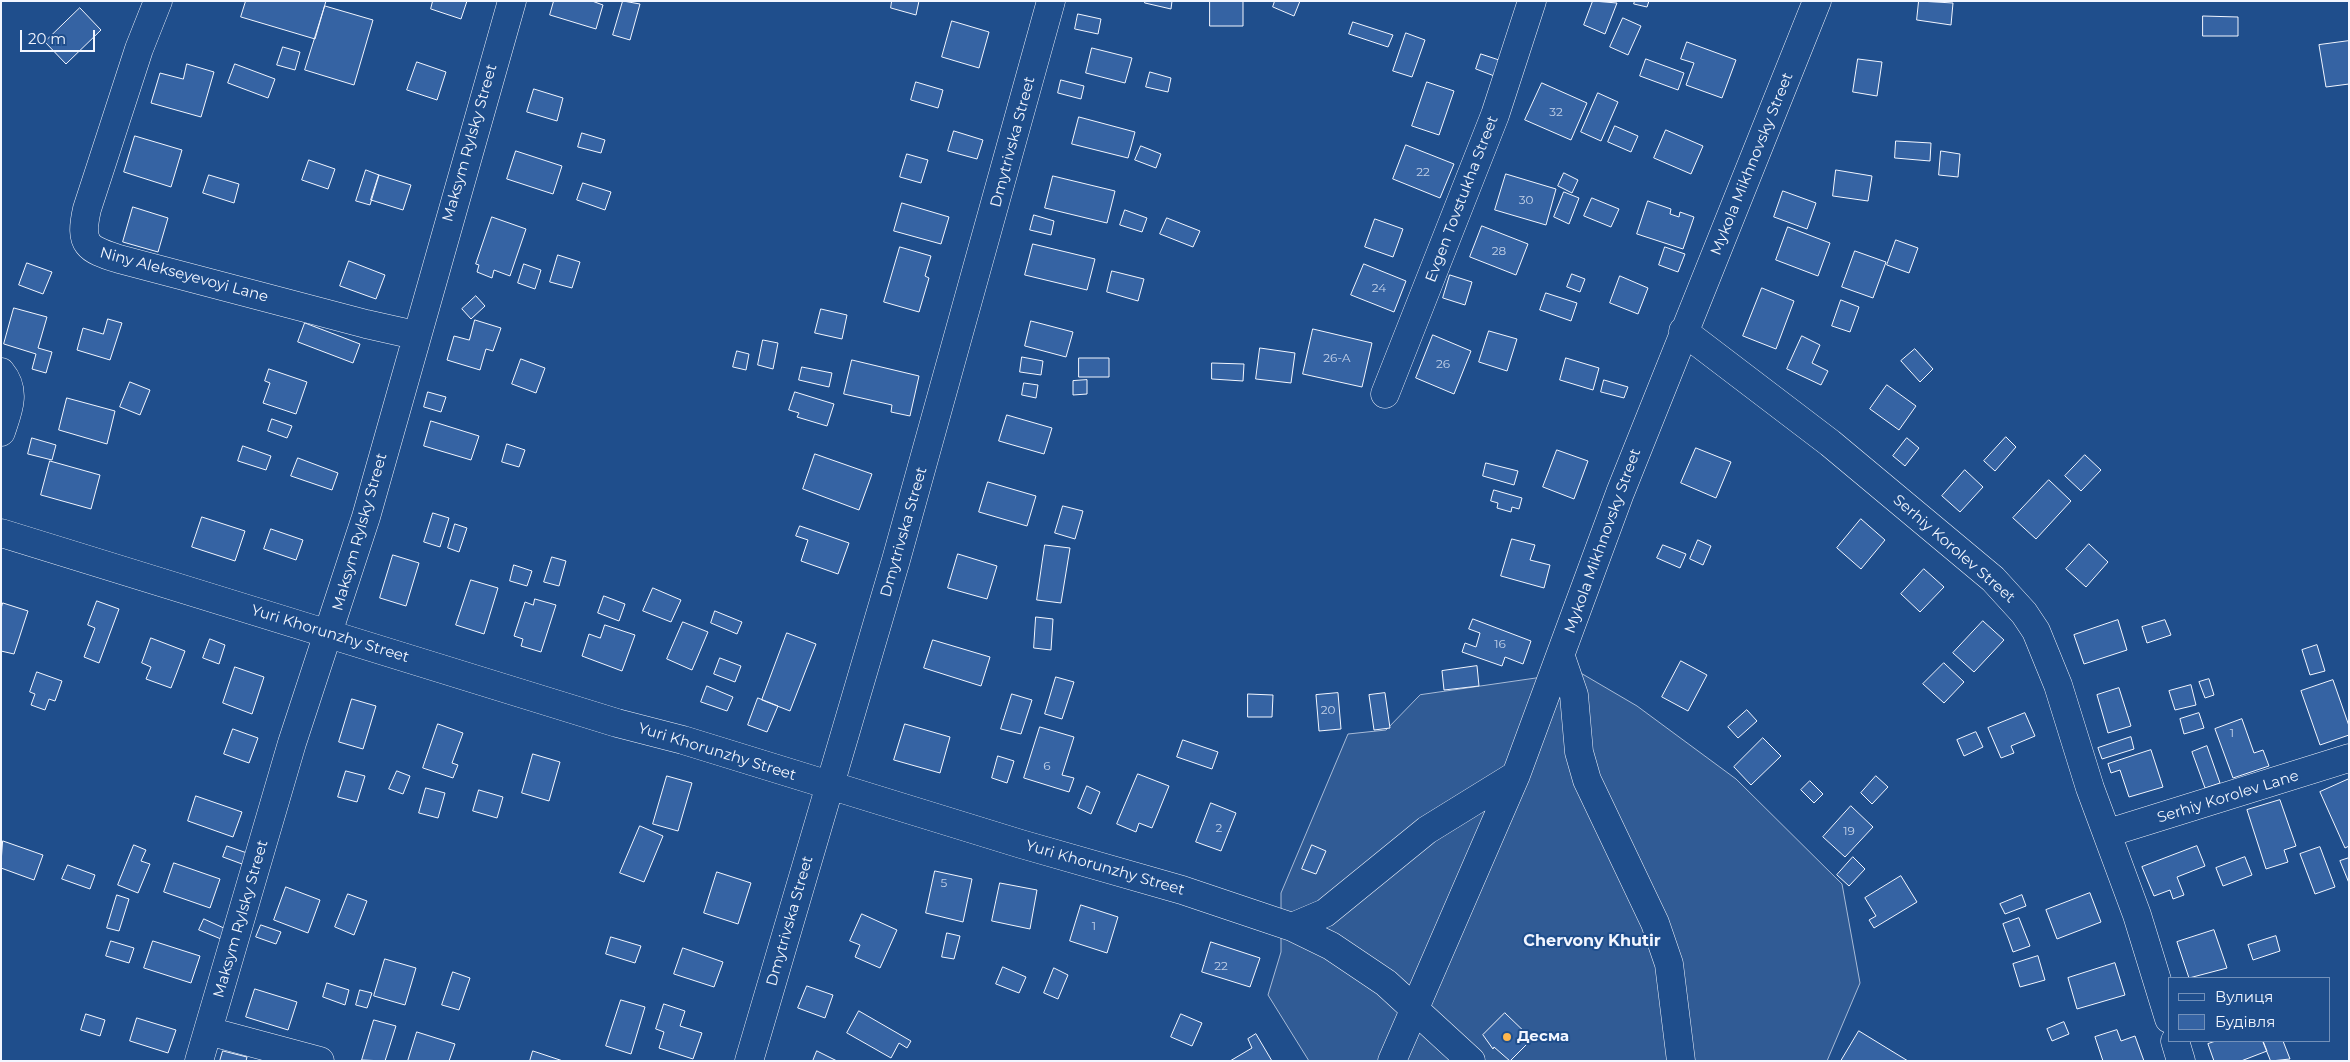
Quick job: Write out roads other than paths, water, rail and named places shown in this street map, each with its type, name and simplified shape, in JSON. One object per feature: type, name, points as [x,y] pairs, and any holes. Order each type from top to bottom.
[{"type":"street","name":"Niny Alekseyevoyi Lane","points":[[158,1],[139,49],[87,209],[83,234],[87,245],[100,253],[129,261],[366,324],[416,335]]},
{"type":"street","name":"Maksym Rylsky Street","points":[[200,1061],[297,726],[364,524],[512,1]]},
{"type":"street","name":"Dmytrivska Street","points":[[749,1061],[917,489],[1051,1]]},
{"type":"street","name":"Evgen Tovstukha Street","points":[[1385,394],[1495,115],[1532,1]]},
{"type":"street","name":"Mykola Mikhnovsky Street","points":[[1392,1061],[1516,775],[1620,493],[1683,331],[1817,1]]},
{"type":"street","name":"Serhiy Korolev Street","points":[[1683,331],[1830,443],[2008,594],[2036,631],[2048,655],[2090,788],[2137,915],[2168,1017]]},
{"type":"street","points":[[1,372],[10,388],[11,397],[1,432]]},
{"type":"street","name":"Yuri Khorunzhy Street","points":[[1,533],[1021,844],[1182,890],[1292,927],[1319,940],[1386,983],[1415,1008]]},
{"type":"street","points":[[1561,657],[1574,695],[1580,752],[1587,780],[1655,923],[1669,964],[1681,1061]]},
{"type":"street","name":"Serhiy Korolev Lane","points":[[2108,834],[2349,758]]},
{"type":"street","points":[[1292,927],[1325,913],[1427,830],[1516,775]]},
{"type":"street","points":[[1415,1008],[1472,1061]]},
{"type":"street","points":[[208,1031],[320,1061]]},
{"type":"street","points":[[2175,1042],[2181,1061]]},
{"type":"place","name":"Десма","points":[[1507,1037]]},
{"type":"district","name":"Chervony Khutir","points":[[1592,941]]}]
